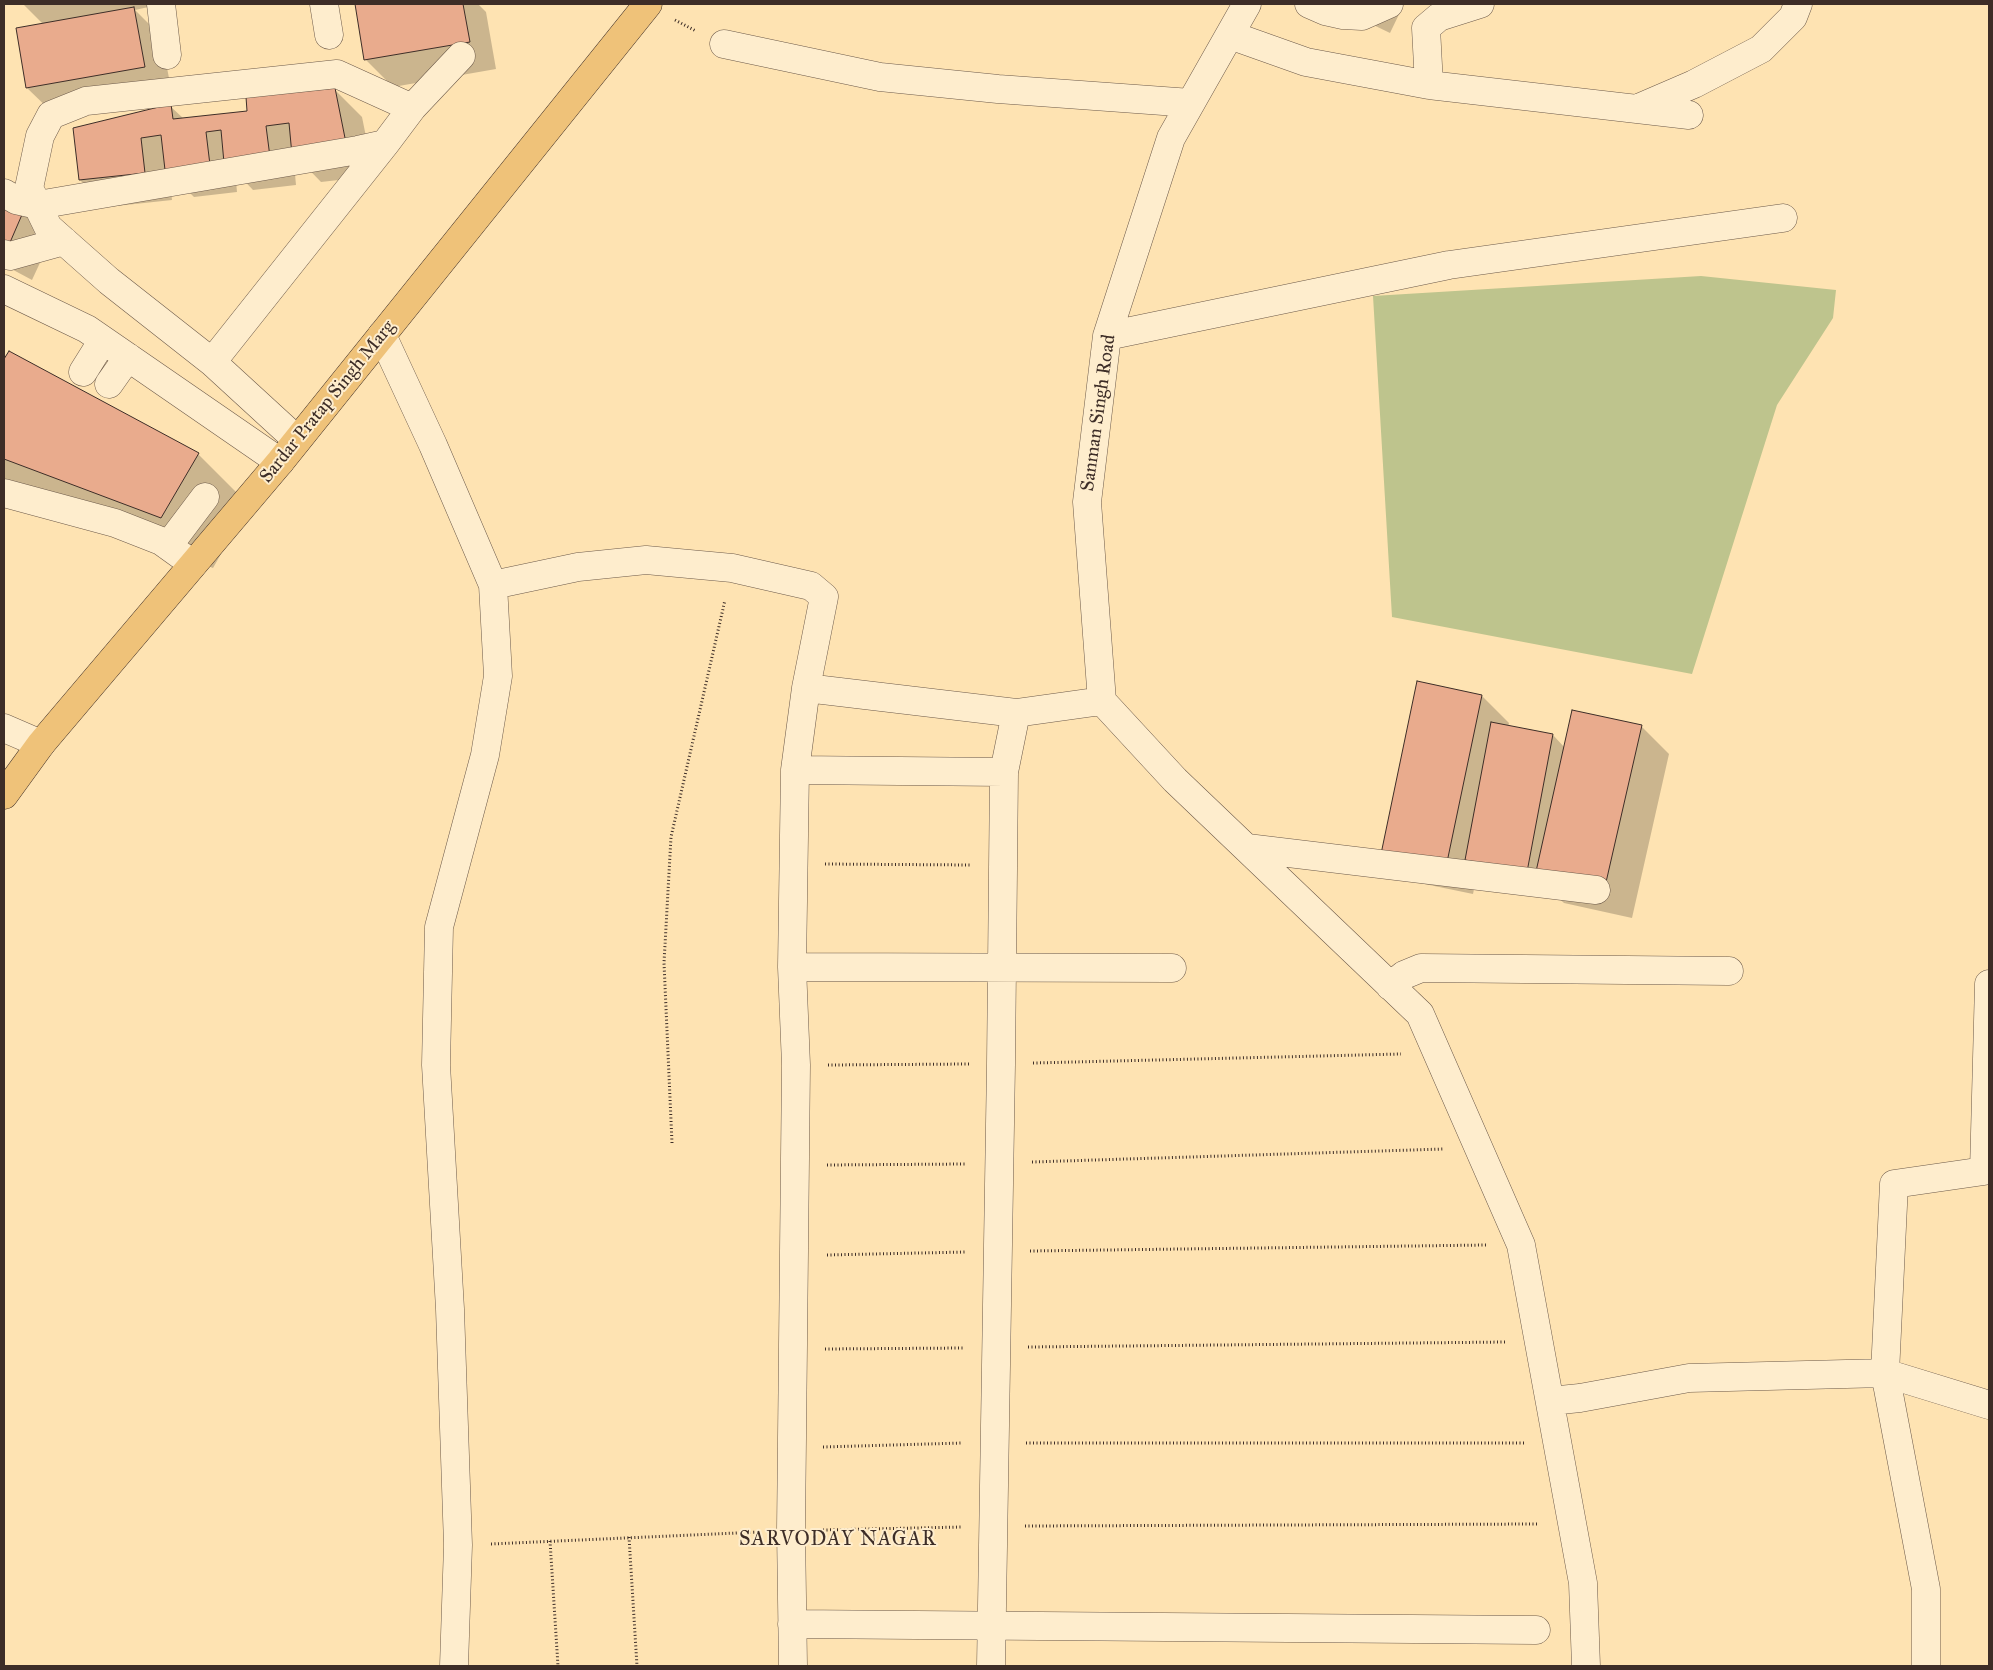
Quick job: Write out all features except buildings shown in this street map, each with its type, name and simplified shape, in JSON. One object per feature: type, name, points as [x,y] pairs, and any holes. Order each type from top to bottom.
[{"type":"main road","name":"Sardar Pratap Singh Marg","points":[[4,795],[41,744],[280,462],[647,5]]},
{"type":"street","points":[[162,4],[167,55]]},
{"type":"street","points":[[324,4],[329,35]]},
{"type":"street","name":"Sanman Singh Road","points":[[1102,701],[1087,502],[1107,336],[1172,138],[1247,4]]},
{"type":"street","points":[[1309,4],[1325,11],[1343,15],[1362,16],[1389,4]]},
{"type":"street","points":[[1429,85],[1426,28],[1439,17],[1480,4]]},
{"type":"street","points":[[1635,109],[1694,84],[1761,49],[1793,17],[1798,4]]},
{"type":"street","points":[[1230,35],[1306,62],[1429,85],[1689,115]]},
{"type":"street","points":[[724,44],[880,77],[998,89],[1191,103]]},
{"type":"street","points":[[212,362],[412,108],[461,56]]},
{"type":"street","points":[[296,440],[212,362],[109,281],[48,227],[29,188],[40,136],[51,115],[86,101],[338,74],[412,108]]},
{"type":"street","points":[[4,193],[16,200],[38,205],[385,144]]},
{"type":"street","points":[[1107,336],[1449,265],[1783,218]]},
{"type":"street","points":[[4,254],[10,256],[64,242]]},
{"type":"street","points":[[4,289],[88,329],[280,462]]},
{"type":"street","points":[[382,335],[433,445],[493,585],[498,676],[485,755],[438,927],[436,1065],[450,1309],[458,1545],[454,1666]]},
{"type":"street","points":[[83,372],[103,340]]},
{"type":"street","points":[[109,384],[128,358]]},
{"type":"street","points":[[4,493],[95,516],[160,541],[193,564]]},
{"type":"street","points":[[168,546],[205,497]]},
{"type":"street","points":[[493,585],[578,567],[646,560],[732,568],[811,586],[824,597],[806,688],[795,770],[792,968],[796,1065],[793,1666]]},
{"type":"street","points":[[806,688],[1016,713],[1102,701],[1175,780],[1420,1014],[1521,1245],[1582,1583],[1586,1666]]},
{"type":"street","points":[[991,1666],[995,1347],[1002,1064],[1000,968],[1004,772],[1016,713]]},
{"type":"street","points":[[4,728],[41,744]]},
{"type":"street","points":[[795,770],[1004,772]]},
{"type":"street","points":[[1247,848],[1596,890]]},
{"type":"street","points":[[792,968],[1172,968]]},
{"type":"street","points":[[1390,986],[1404,975],[1421,968],[1729,971]]},
{"type":"street","points":[[1926,1666],[1926,1589],[1885,1373],[1894,1184],[1984,1171],[1989,984]]},
{"type":"street","points":[[1550,1401],[1580,1398],[1689,1378],[1885,1373],[1989,1405]]},
{"type":"street","points":[[792,1624],[1536,1630]]},
{"type":"path","points":[[647,5],[724,44]]},
{"type":"path","points":[[672,1143],[664,963],[670,837],[732,568]]},
{"type":"path","points":[[794,863],[1002,865]]},
{"type":"path","points":[[796,1065],[1002,1064],[1437,1053]]},
{"type":"path","points":[[795,1166],[999,1163],[1479,1147]]},
{"type":"path","points":[[794,1256],[1521,1245]]},
{"type":"path","points":[[794,1349],[1539,1342]]},
{"type":"path","points":[[793,1448],[994,1442],[1558,1443]]},
{"type":"path","points":[[629,1537],[638,1666]]},
{"type":"path","points":[[550,1541],[558,1666]]},
{"type":"green space","points":[[1701,276],[1836,290],[1833,318],[1777,405],[1692,674],[1392,617],[1373,296]]},
{"type":"district","name":"SARVODAY NAGAR","points":[[838,1540]]}]
